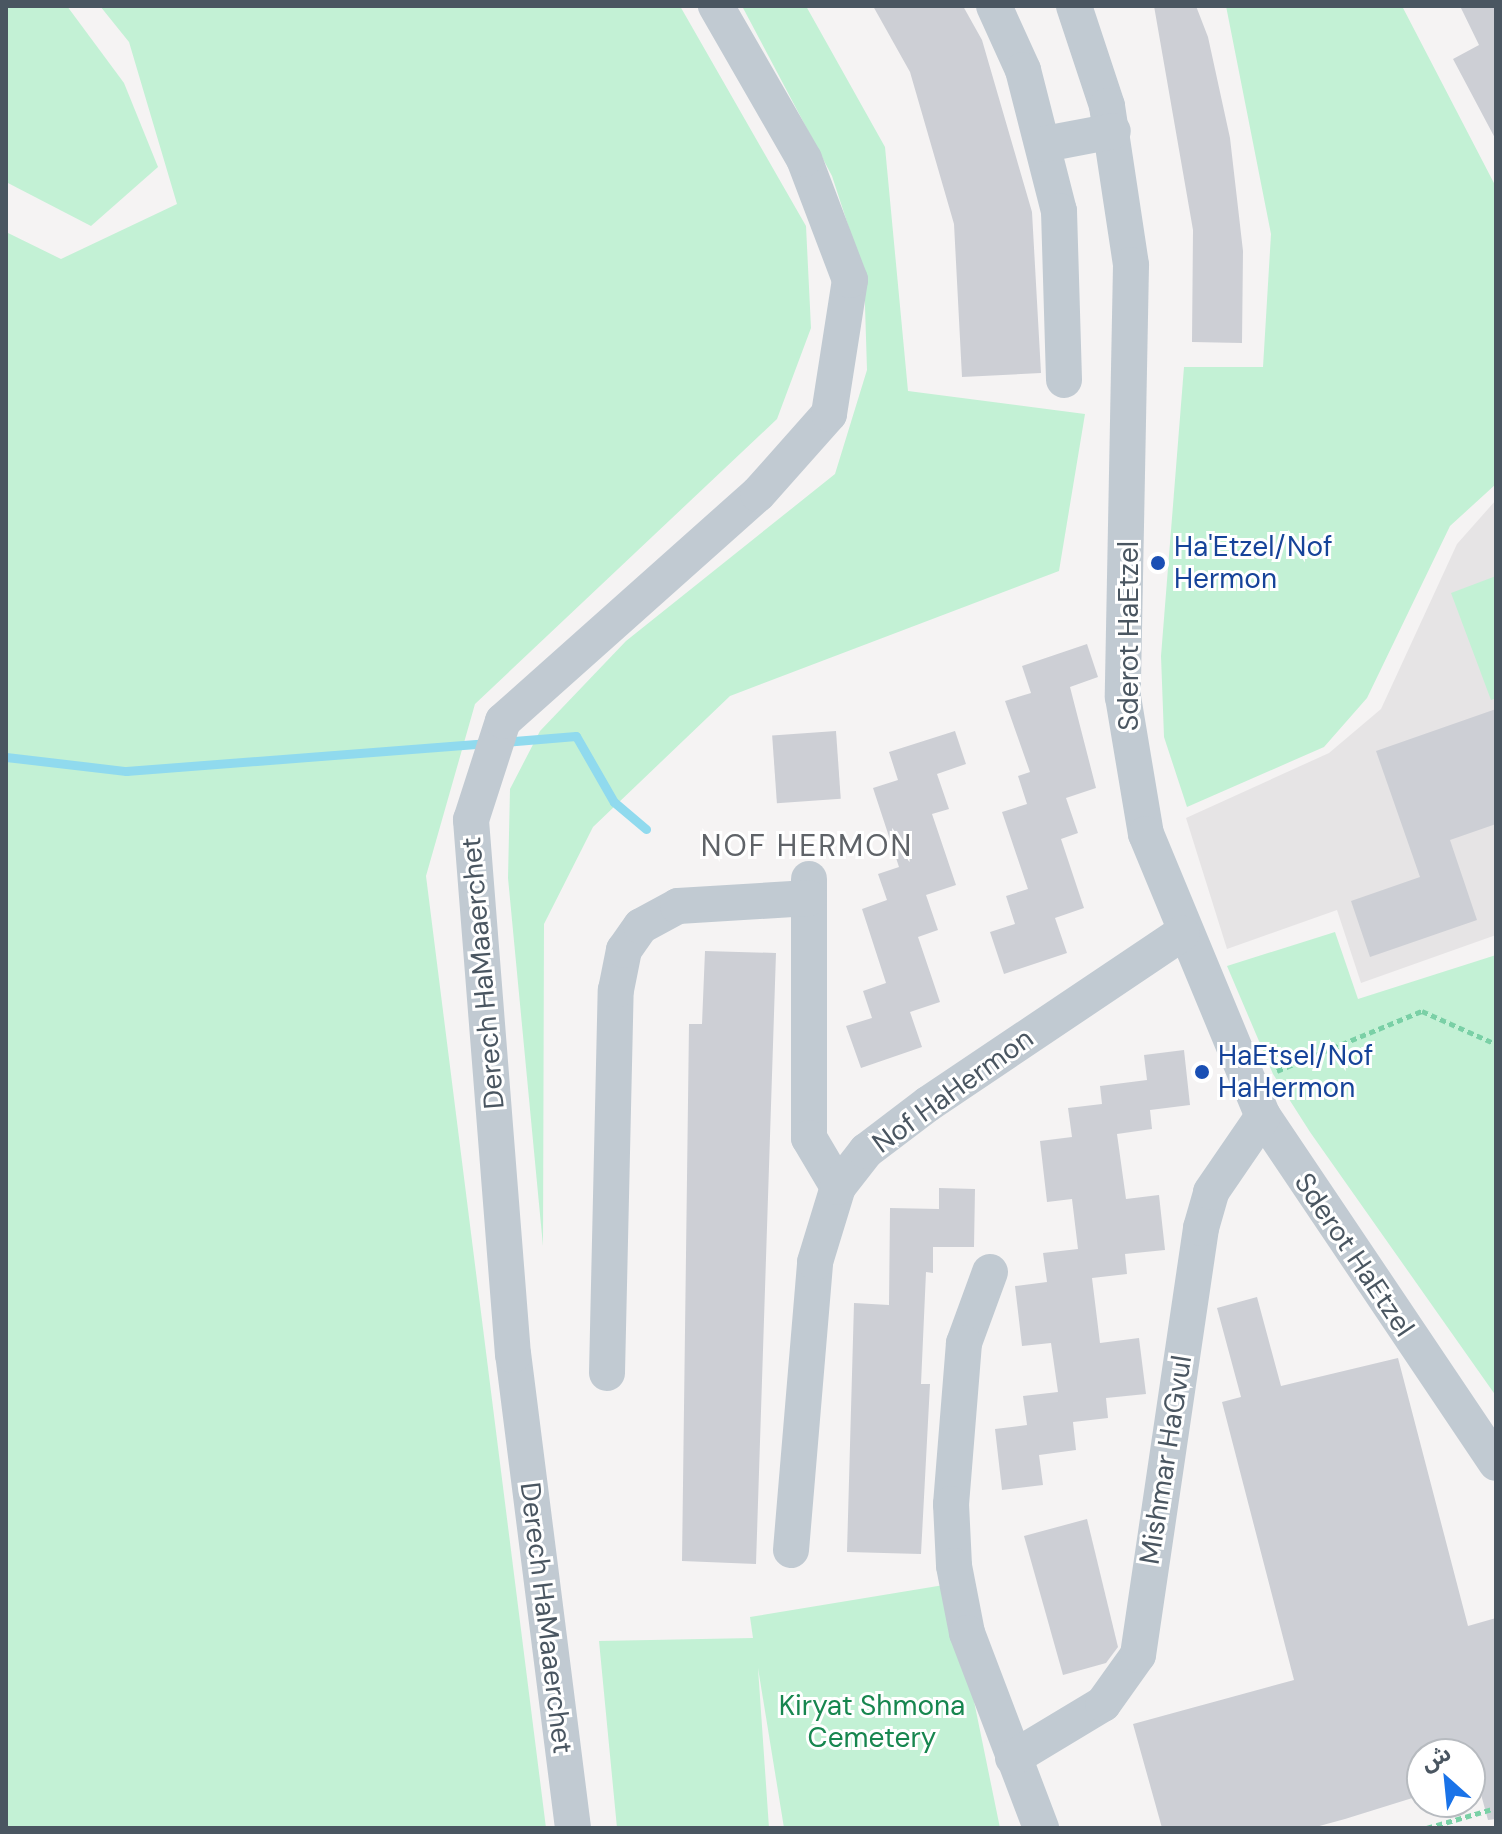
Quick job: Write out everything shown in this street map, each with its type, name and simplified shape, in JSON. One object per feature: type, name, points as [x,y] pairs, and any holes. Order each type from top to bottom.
[{"type":"street","name":"Derech HaMaaerchet","points":[[573,1828],[513,1355],[471,820],[503,721],[758,494],[829,414],[850,280],[804,159],[716,6]]},
{"type":"street","points":[[994,6],[1045,144],[1066,296],[1064,380]]},
{"type":"street","name":"Sderot HaEtzel","points":[[1074,6],[1113,131],[1131,265],[1123,697],[1146,834],[1182,933],[1263,1116],[1481,1435],[1496,1463]]},
{"type":"street","points":[[1045,144],[1113,131]]},
{"type":"street","points":[[607,1373],[616,990],[624,950],[641,926],[678,906],[809,889],[809,1138],[838,1187]]},
{"type":"street","name":"Nof HaHermon","points":[[791,1550],[815,1262],[838,1187],[866,1151],[928,1104],[1182,933]]},
{"type":"street","name":"Mishmar HaGvul","points":[[1013,1758],[1103,1704],[1138,1655],[1201,1228],[1211,1192],[1263,1116]]},
{"type":"street","points":[[990,1272],[964,1343],[951,1504],[967,1633],[1041,1828]]},
{"type":"path","points":[[1246,1083],[1422,1011],[1496,1044]]},
{"type":"path","points":[[1427,1828],[1496,1808]]},
{"type":"shaded area","points":[[1496,500],[1496,935],[1361,983],[1337,910],[1227,949],[1186,818],[1329,753],[1381,709],[1457,544]]},
{"type":"green space","points":[[6,6],[67,6],[124,83],[158,167],[91,226],[6,182]]},
{"type":"green space","points":[[100,6],[680,6],[806,226],[811,328],[777,419],[475,704],[426,876],[546,1828],[6,1828],[6,232],[61,259],[177,204],[129,42]]},
{"type":"green space","points":[[742,6],[806,6],[885,147],[908,391],[1085,414],[1059,571],[730,696],[593,827],[544,924],[543,1246],[508,878],[510,789],[540,731],[626,641],[835,474],[867,370],[864,274],[832,176]]},
{"type":"green space","points":[[1226,6],[1402,6],[1496,187],[1496,484],[1450,526],[1367,698],[1324,747],[1187,807],[1164,737],[1161,656],[1184,367],[1263,367],[1271,234]]},
{"type":"green space","points":[[1496,576],[1496,698],[1491,700],[1451,593]]},
{"type":"green space","points":[[1335,932],[1358,999],[1496,955],[1496,1396],[1310,1132],[1273,1074],[1227,966]]},
{"type":"green space","name":"Kiryat Shmona Cemetery","points":[[950,1584],[1000,1828],[784,1828],[758,1668],[769,1828],[617,1828],[599,1641],[753,1638],[750,1617]]},
{"type":"building","points":[[873,6],[963,6],[982,40],[1032,212],[1041,373],[962,377],[954,224],[910,72]]},
{"type":"building","points":[[1154,6],[1196,6],[1208,37],[1230,138],[1243,251],[1242,343],[1192,342],[1193,230]]},
{"type":"building","points":[[1460,6],[1496,6],[1496,140],[1453,59],[1479,45]]},
{"type":"building","points":[[1087,644],[1098,677],[1070,687],[1096,788],[1066,798],[1078,833],[1061,839],[1084,908],[1055,918],[1067,953],[1004,974],[990,932],[1015,924],[1006,896],[1028,889],[1002,812],[1027,804],[1018,776],[1030,772],[1005,701],[1031,693],[1022,666]]},
{"type":"building","points":[[1496,709],[1496,824],[1450,840],[1477,920],[1370,957],[1351,901],[1420,877],[1376,751]]},
{"type":"building","points":[[836,731],[841,799],[777,803],[772,735]]},
{"type":"building","points":[[955,731],[966,764],[937,774],[949,809],[932,814],[956,885],[926,895],[938,930],[918,937],[940,1002],[910,1012],[922,1047],[861,1068],[846,1026],[872,1018],[863,991],[886,983],[862,909],[887,900],[878,874],[899,867],[873,788],[898,780],[889,752]]},
{"type":"building","points":[[705,951],[776,953],[756,1564],[682,1561],[689,1024],[702,1024]]},
{"type":"building","points":[[1184,1050],[1190,1105],[1150,1110],[1152,1129],[1117,1134],[1126,1199],[1159,1195],[1165,1250],[1125,1254],[1127,1274],[1092,1278],[1100,1343],[1139,1338],[1146,1394],[1106,1398],[1108,1418],[1073,1422],[1076,1450],[1039,1455],[1043,1485],[1002,1490],[995,1429],[1027,1425],[1023,1396],[1058,1392],[1051,1343],[1022,1346],[1015,1286],[1047,1282],[1043,1253],[1078,1249],[1072,1199],[1047,1202],[1040,1141],[1072,1137],[1068,1108],[1102,1104],[1100,1086],[1147,1080],[1144,1055]]},
{"type":"building","points":[[939,1188],[975,1189],[974,1247],[933,1247],[933,1273],[926,1272],[921,1384],[930,1384],[921,1554],[847,1552],[854,1303],[889,1305],[890,1208],[939,1209]]},
{"type":"building","points":[[1257,1297],[1281,1386],[1398,1358],[1468,1626],[1496,1618],[1496,1819],[1488,1820],[1486,1813],[1486,1738],[1406,1738],[1406,1800],[1312,1828],[1162,1828],[1133,1724],[1294,1680],[1222,1402],[1241,1397],[1217,1308]]},
{"type":"building","points":[[1087,1519],[1118,1647],[1106,1663],[1063,1675],[1024,1536]]},
{"type":"waterway","points":[[503,742],[576,736],[614,802],[646,829]]},
{"type":"waterway","points":[[6,757],[126,771],[489,743]]},
{"type":"place","name":"Ha'Etzel/Nof Hermon","points":[[1158,563]]},
{"type":"place","name":"HaEtsel/Nof HaHermon","points":[[1202,1072]]},
{"type":"district","name":"NOF HERMON","points":[[807,846]]}]
